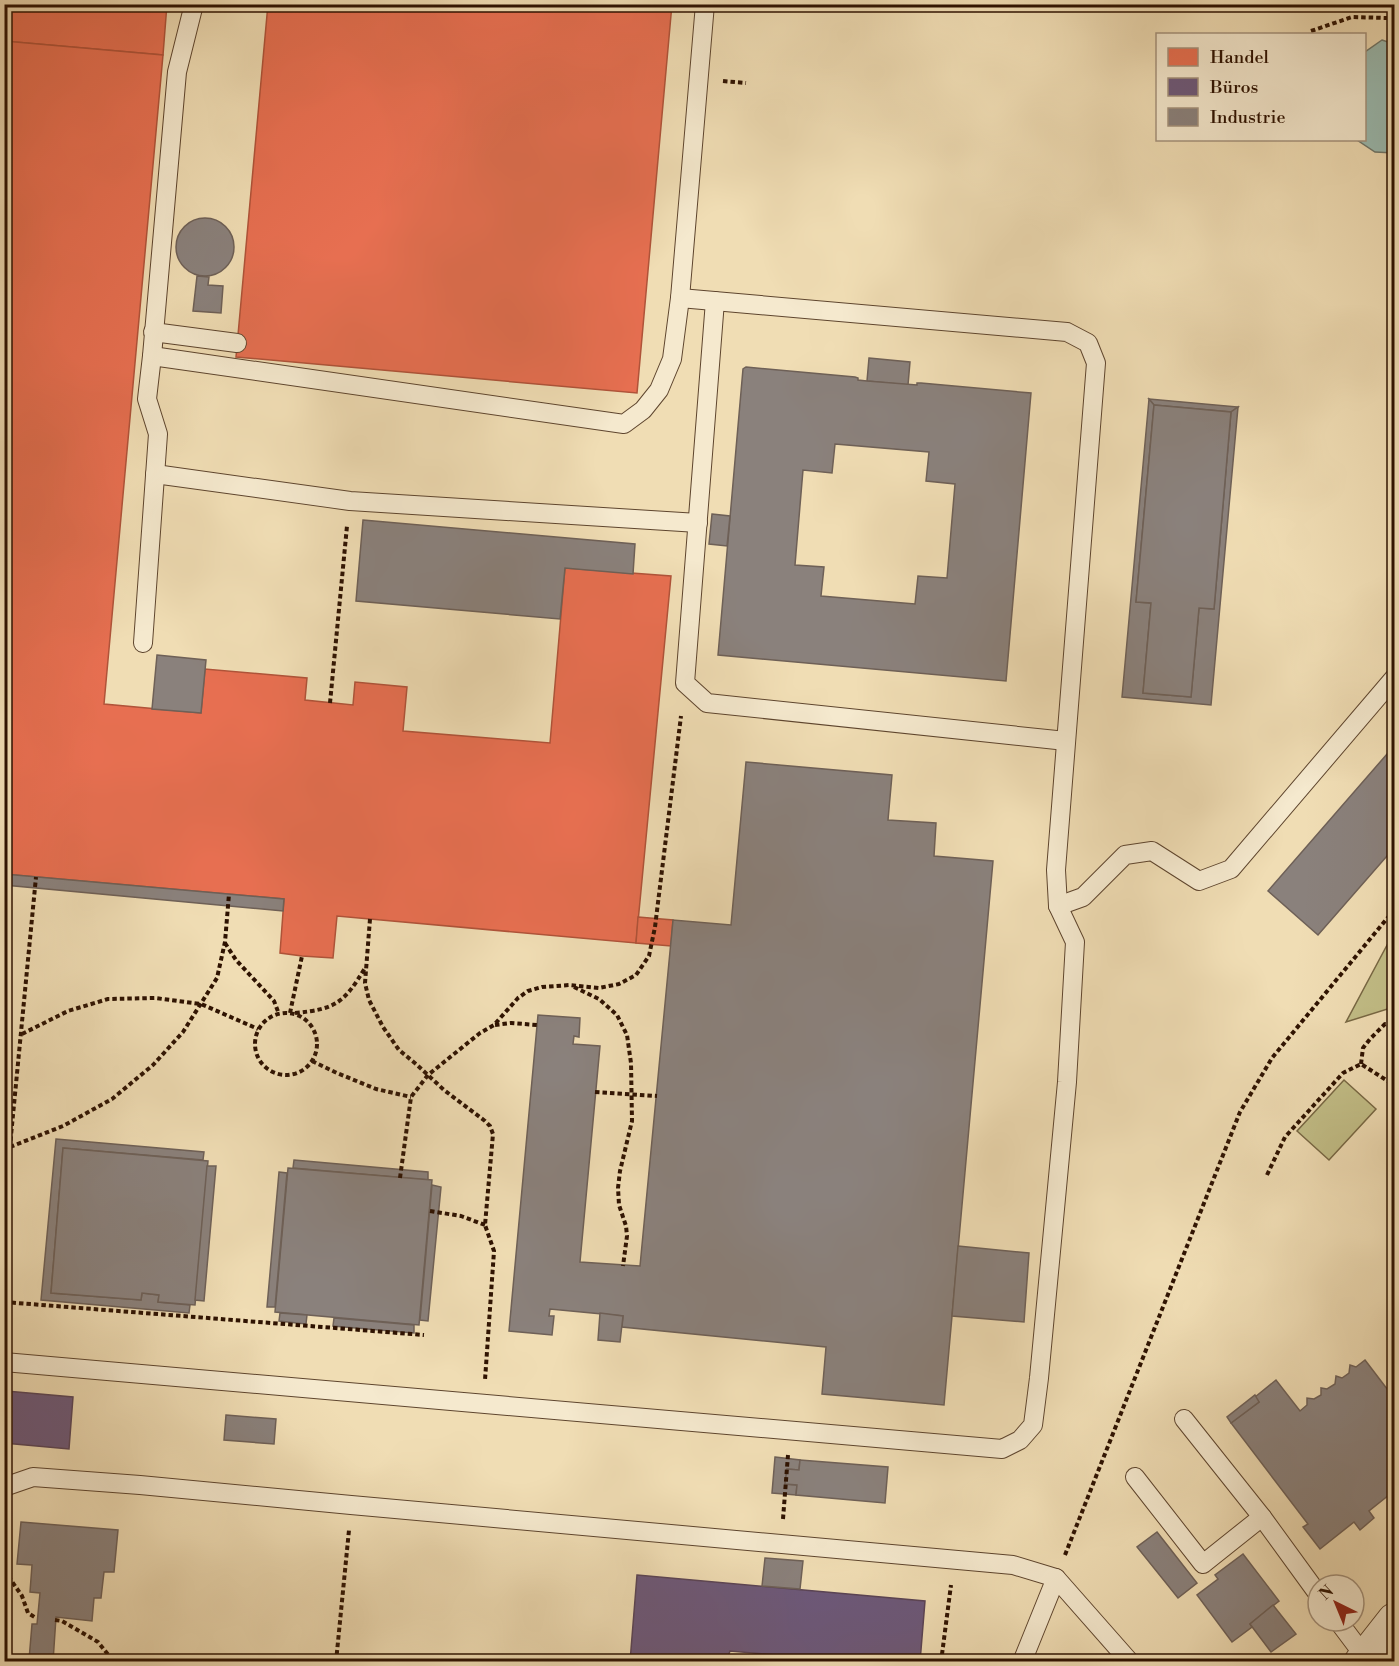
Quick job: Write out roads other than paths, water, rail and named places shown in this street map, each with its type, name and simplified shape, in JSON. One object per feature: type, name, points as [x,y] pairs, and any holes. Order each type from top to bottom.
[{"type":"street","points":[[1363,1659],[1395,1620]]},
{"type":"lane","points":[[143,643],[158,434],[147,399],[177,72],[194,4]]},
{"type":"lane","points":[[152,356],[624,424],[643,410],[659,390],[672,359],[680,298],[705,4]]},
{"type":"lane","points":[[4,1362],[1002,1449],[1020,1440],[1033,1425],[1066,1082],[1075,942],[1058,906],[1056,870],[1096,363],[1088,343],[1067,332],[680,298]]},
{"type":"lane","points":[[715,302],[685,683],[706,703],[1066,741]]},
{"type":"lane","points":[[153,332],[237,343]]},
{"type":"lane","points":[[155,474],[350,501],[698,523]]},
{"type":"lane","points":[[1058,906],[1083,897],[1125,855],[1152,851],[1199,881],[1231,869],[1395,678]]},
{"type":"lane","points":[[1184,1419],[1262,1516],[1306,1577]]},
{"type":"lane","points":[[4,1487],[33,1477],[141,1485],[1013,1565],[1056,1578],[1130,1662]]},
{"type":"lane","points":[[1135,1477],[1203,1564],[1262,1516]]},
{"type":"lane","points":[[1022,1662],[1056,1578]]},
{"type":"lane","points":[[1346,1633],[1363,1659]]},
{"type":"water","points":[[1382,40],[1394,44],[1394,153],[1375,152],[1358,141],[1366,141],[1366,51]]}]
